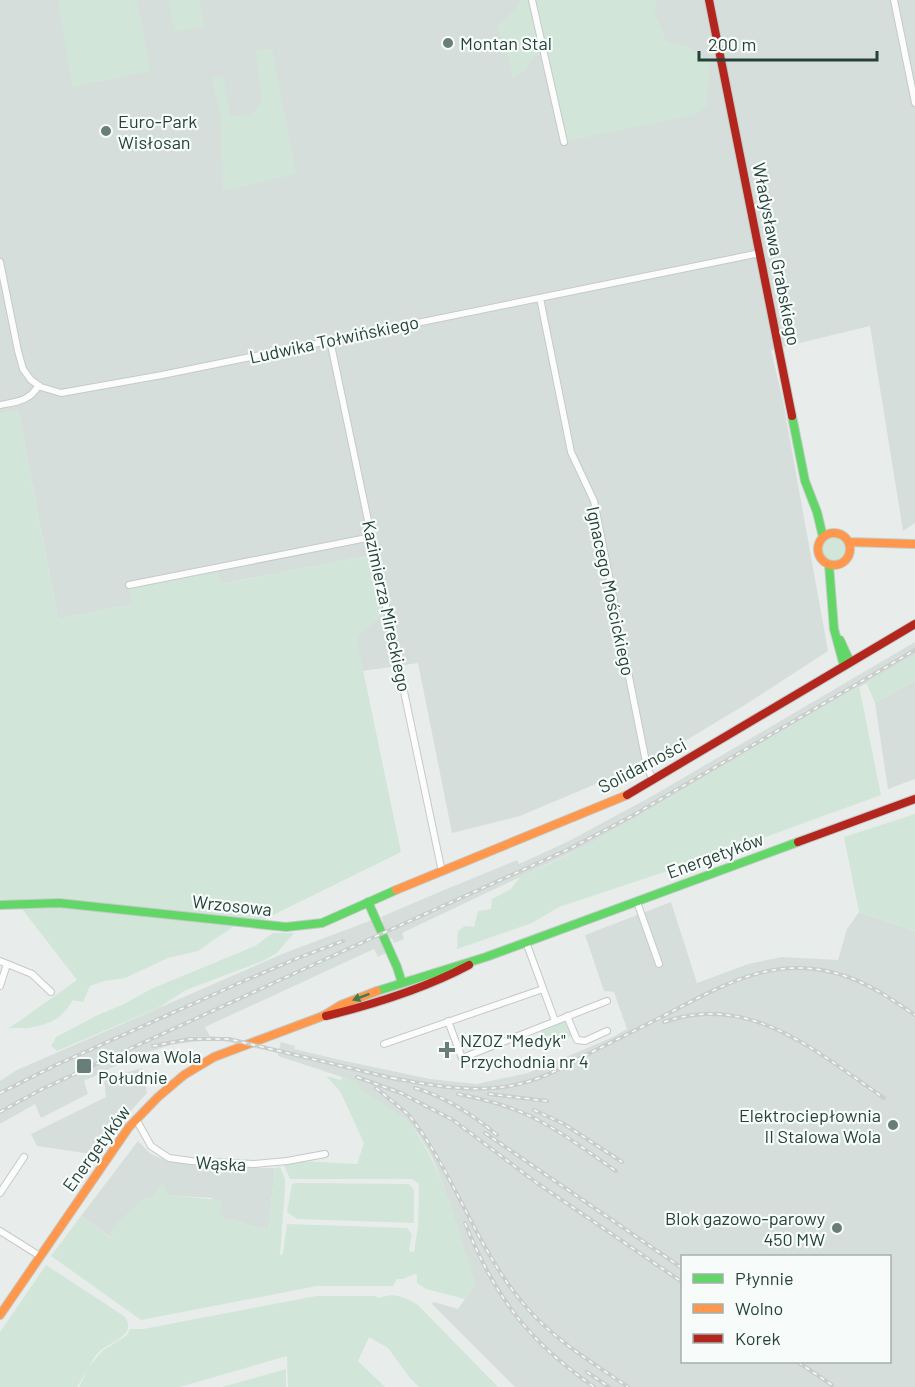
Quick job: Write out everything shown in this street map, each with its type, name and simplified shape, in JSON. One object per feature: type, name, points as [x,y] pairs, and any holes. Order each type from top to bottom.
[{"type":"street","points":[[532,0],[564,142]]},
{"type":"street","name":"Władysława Grabskiego","points":[[709,0],[805,481],[827,535]]},
{"type":"street","points":[[894,0],[915,103]]},
{"type":"street","name":"Ludwika Tołwińskiego","points":[[38,386],[55,392],[70,392],[760,253]]},
{"type":"street","points":[[0,262],[20,362],[27,375],[38,386],[27,398],[0,405]]},
{"type":"street","name":"Ignacego Mościckiego","points":[[540,298],[571,453],[594,501],[647,767],[653,780]]},
{"type":"street","name":"Kazimierza Mireckiego","points":[[330,340],[442,872]]},
{"type":"street","points":[[827,535],[841,535],[849,546],[846,560],[833,565],[819,555],[818,546],[827,535]]},
{"type":"street","points":[[129,585],[372,537]]},
{"type":"street","points":[[849,546],[915,544]]},
{"type":"street","points":[[833,565],[830,591],[838,652],[847,664]]},
{"type":"street","name":"Solidarności","points":[[368,902],[621,798],[915,624]]},
{"type":"street","name":"Energetyków","points":[[0,1315],[116,1144],[136,1119],[184,1075],[214,1057],[323,1016],[341,1005],[486,957],[915,799]]},
{"type":"street","points":[[368,902],[402,983]]},
{"type":"street","name":"Wrzosowa","points":[[0,905],[59,903],[293,928],[322,923],[368,902]]},
{"type":"street","points":[[637,902],[659,964]]},
{"type":"street","points":[[526,942],[555,1022]]},
{"type":"street","name":"Energetyków","points":[[323,1016],[348,1012],[380,1001],[450,975],[486,957]]},
{"type":"street","points":[[0,961],[32,974],[51,992]]},
{"type":"street","points":[[0,986],[8,964]]},
{"type":"street","points":[[380,1001],[402,983],[423,985]]},
{"type":"street","points":[[384,1044],[543,989]]},
{"type":"street","points":[[448,1021],[462,1058],[607,1001]]},
{"type":"street","points":[[567,1016],[577,1040],[585,1041],[607,1031]]},
{"type":"street","name":"Wąska","points":[[136,1119],[151,1146],[169,1158],[254,1164],[325,1154]]},
{"type":"street","points":[[0,1193],[24,1157]]},
{"type":"street","points":[[0,1231],[40,1256]]},
{"type":"shaded area","points":[[0,0],[915,0],[915,523],[903,531],[870,326],[771,350],[783,401],[828,651],[655,759],[520,816],[452,833],[418,663],[362,671],[356,636],[368,556],[221,584],[129,585],[133,604],[58,619],[18,410],[0,414]]},
{"type":"shaded area","points":[[915,642],[915,655],[592,843],[402,933],[404,939],[394,943],[387,935],[380,939],[386,953],[378,957],[374,949],[205,1027],[210,1036],[238,1039],[279,1049],[281,1042],[295,1046],[294,1049],[345,1061],[430,1079],[476,1084],[528,1073],[627,1029],[614,992],[604,991],[585,935],[671,902],[697,983],[748,964],[782,957],[838,960],[847,929],[859,912],[915,931],[915,1387],[515,1387],[432,1304],[434,1302],[458,1309],[475,1285],[444,1187],[432,1157],[418,1134],[405,1118],[358,1088],[357,1082],[278,1056],[278,1053],[223,1041],[173,1044],[132,1058],[84,1081],[88,1094],[41,1118],[35,1104],[0,1124],[0,1081],[17,1070],[282,954],[372,920],[375,925],[383,921],[381,917],[517,860],[519,864],[569,841],[654,795]]},
{"type":"shaded area","points":[[915,681],[915,779],[888,789],[875,703]]},
{"type":"shaded area","points":[[142,1068],[147,1093],[98,1155],[37,1146],[31,1134],[106,1097],[104,1079]]},
{"type":"shaded area","points":[[138,1141],[151,1154],[168,1161],[275,1168],[268,1230],[220,1217],[212,1198],[163,1195],[116,1241],[81,1216]]},
{"type":"green space","points":[[58,0],[137,0],[150,71],[73,87]]},
{"type":"green space","points":[[168,0],[199,0],[204,26],[175,32]]},
{"type":"green space","points":[[520,0],[657,0],[654,10],[666,42],[687,46],[710,62],[706,106],[694,115],[566,141],[548,52],[533,57],[524,71],[513,78],[506,49],[497,27],[517,7]]},
{"type":"green space","points":[[272,50],[296,174],[223,191],[221,116],[212,78],[223,76],[230,116],[252,115],[262,101],[256,51]]},
{"type":"green space","points":[[18,410],[58,619],[133,604],[129,585],[215,568],[222,584],[368,556],[383,616],[356,636],[401,852],[261,921],[71,900],[42,899],[0,902],[0,414]]},
{"type":"green space","points":[[834,537],[842,541],[846,549],[842,557],[834,561],[826,557],[822,549],[826,541]]},
{"type":"green space","points":[[915,655],[915,681],[875,703],[866,682]]},
{"type":"green space","points":[[859,686],[881,795],[713,856],[559,907],[532,923],[457,949],[458,931],[465,926],[474,927],[478,911],[491,909],[492,899],[511,889],[520,877],[592,843]]},
{"type":"green space","points":[[915,814],[915,931],[859,912],[844,837]]},
{"type":"green space","points":[[50,907],[234,926],[198,951],[168,958],[125,978],[90,986],[83,1002],[73,1000],[59,1017],[49,1023],[28,1028],[8,1029],[77,980],[22,909]]},
{"type":"green space","points":[[273,933],[294,933],[277,953],[265,960],[186,990],[160,1007],[57,1051],[51,1046],[56,1037],[98,1015],[151,989],[255,946]]},
{"type":"green space","points":[[566,1021],[572,1036],[546,1045],[540,1030]]},
{"type":"green space","points":[[326,1076],[341,1080],[342,1077],[358,1082],[359,1088],[404,1119],[405,1117],[418,1136],[440,1176],[475,1285],[465,1299],[426,1289],[417,1283],[415,1274],[397,1279],[393,1286],[317,1286],[141,1320],[51,1256],[81,1216],[114,1240],[110,1233],[118,1223],[143,1198],[151,1198],[163,1183],[168,1195],[221,1200],[220,1217],[268,1230],[275,1168],[280,1167],[285,1179],[285,1189],[280,1255],[283,1254],[287,1224],[407,1228],[412,1234],[409,1251],[414,1252],[418,1226],[419,1187],[418,1183],[412,1179],[290,1179],[284,1165],[299,1161],[357,1164],[364,1143],[340,1091]]},
{"type":"green space","points":[[292,1184],[409,1184],[414,1190],[414,1223],[297,1219],[287,1212]]},
{"type":"green space","points":[[46,1265],[124,1316],[128,1322],[126,1333],[98,1353],[89,1367],[102,1351],[127,1335],[130,1329],[143,1329],[316,1296],[375,1296],[379,1298],[395,1295],[418,1305],[498,1387],[419,1387],[388,1348],[369,1337],[358,1361],[385,1387],[288,1387],[287,1356],[180,1387],[79,1387],[88,1369],[77,1387],[0,1387],[0,1332]]},
{"type":"green space","points":[[286,1369],[286,1387],[222,1387]]},
{"type":"railway","points":[[0,1112],[42,1089],[569,849],[632,816],[915,650]]},
{"type":"railway","points":[[0,1093],[56,1065],[237,984],[343,941]]},
{"type":"railway","points":[[393,1078],[472,1089],[504,1087],[529,1081],[558,1070],[714,990],[756,974],[778,969],[824,970],[848,977],[875,989],[915,1015]]},
{"type":"railway","points":[[664,1022],[696,1015],[726,1015],[754,1021],[807,1046],[884,1098]]},
{"type":"railway","points":[[153,1046],[190,1039],[229,1039],[400,1080]]},
{"type":"railway","points":[[357,1077],[401,1093],[453,1120],[537,1183],[681,1281]]},
{"type":"railway","points":[[376,1088],[409,1115],[422,1133],[497,1268],[528,1309],[563,1341],[628,1387]]},
{"type":"railway","points":[[415,1088],[458,1107],[497,1135]]},
{"type":"railway","points":[[458,1094],[495,1103],[542,1122],[616,1171]]},
{"type":"railway","points":[[489,1094],[547,1101]]},
{"type":"railway","points":[[534,1110],[564,1124],[622,1162]]},
{"type":"railway","points":[[485,1133],[681,1267]]},
{"type":"railway","points":[[465,1223],[489,1273],[516,1316],[550,1352],[594,1387]]},
{"type":"railway","points":[[799,1363],[832,1385]]},
{"type":"railway","points":[[587,1372],[609,1387]]},
{"type":"traffic: fast","points":[[792,416],[805,481],[817,512],[823,537]]},
{"type":"traffic: fast","points":[[829,565],[834,629],[844,666]]},
{"type":"traffic: fast","points":[[840,640],[850,662]]},
{"type":"traffic: fast","points":[[377,991],[486,957],[798,842]]},
{"type":"traffic: fast","points":[[0,905],[59,903],[286,927],[322,923],[396,890]]},
{"type":"traffic: fast","points":[[368,902],[402,983]]},
{"type":"traffic: slow","points":[[834,533],[845,538],[850,549],[845,560],[834,565],[823,560],[818,549],[823,538],[834,533]]},
{"type":"traffic: slow","points":[[849,542],[915,544]]},
{"type":"traffic: slow","points":[[396,890],[627,795]]},
{"type":"traffic: slow","points":[[0,1315],[129,1127],[158,1097],[184,1075],[214,1057],[323,1016],[341,1005],[377,991]]},
{"type":"traffic: jam","points":[[709,0],[792,416]]},
{"type":"traffic: jam","points":[[627,795],[915,624]]},
{"type":"traffic: jam","points":[[798,842],[915,799]]},
{"type":"traffic: jam","points":[[326,1016],[399,995],[469,965]]},
{"type":"place","name":"Montan Stal","points":[[448,43]]},
{"type":"place","name":"Euro-Park Wisłosan","points":[[106,131]]},
{"type":"place","name":"NZOZ \"Medyk\" Przychodnia nr 4","points":[[447,1050]]},
{"type":"place","name":"Stalowa Wola Południe","points":[[84,1066]]},
{"type":"place","name":"Elektrociepłownia II Stalowa Wola","points":[[893,1125]]},
{"type":"place","name":"Blok gazowo-parowy 450 MW","points":[[837,1228]]}]
